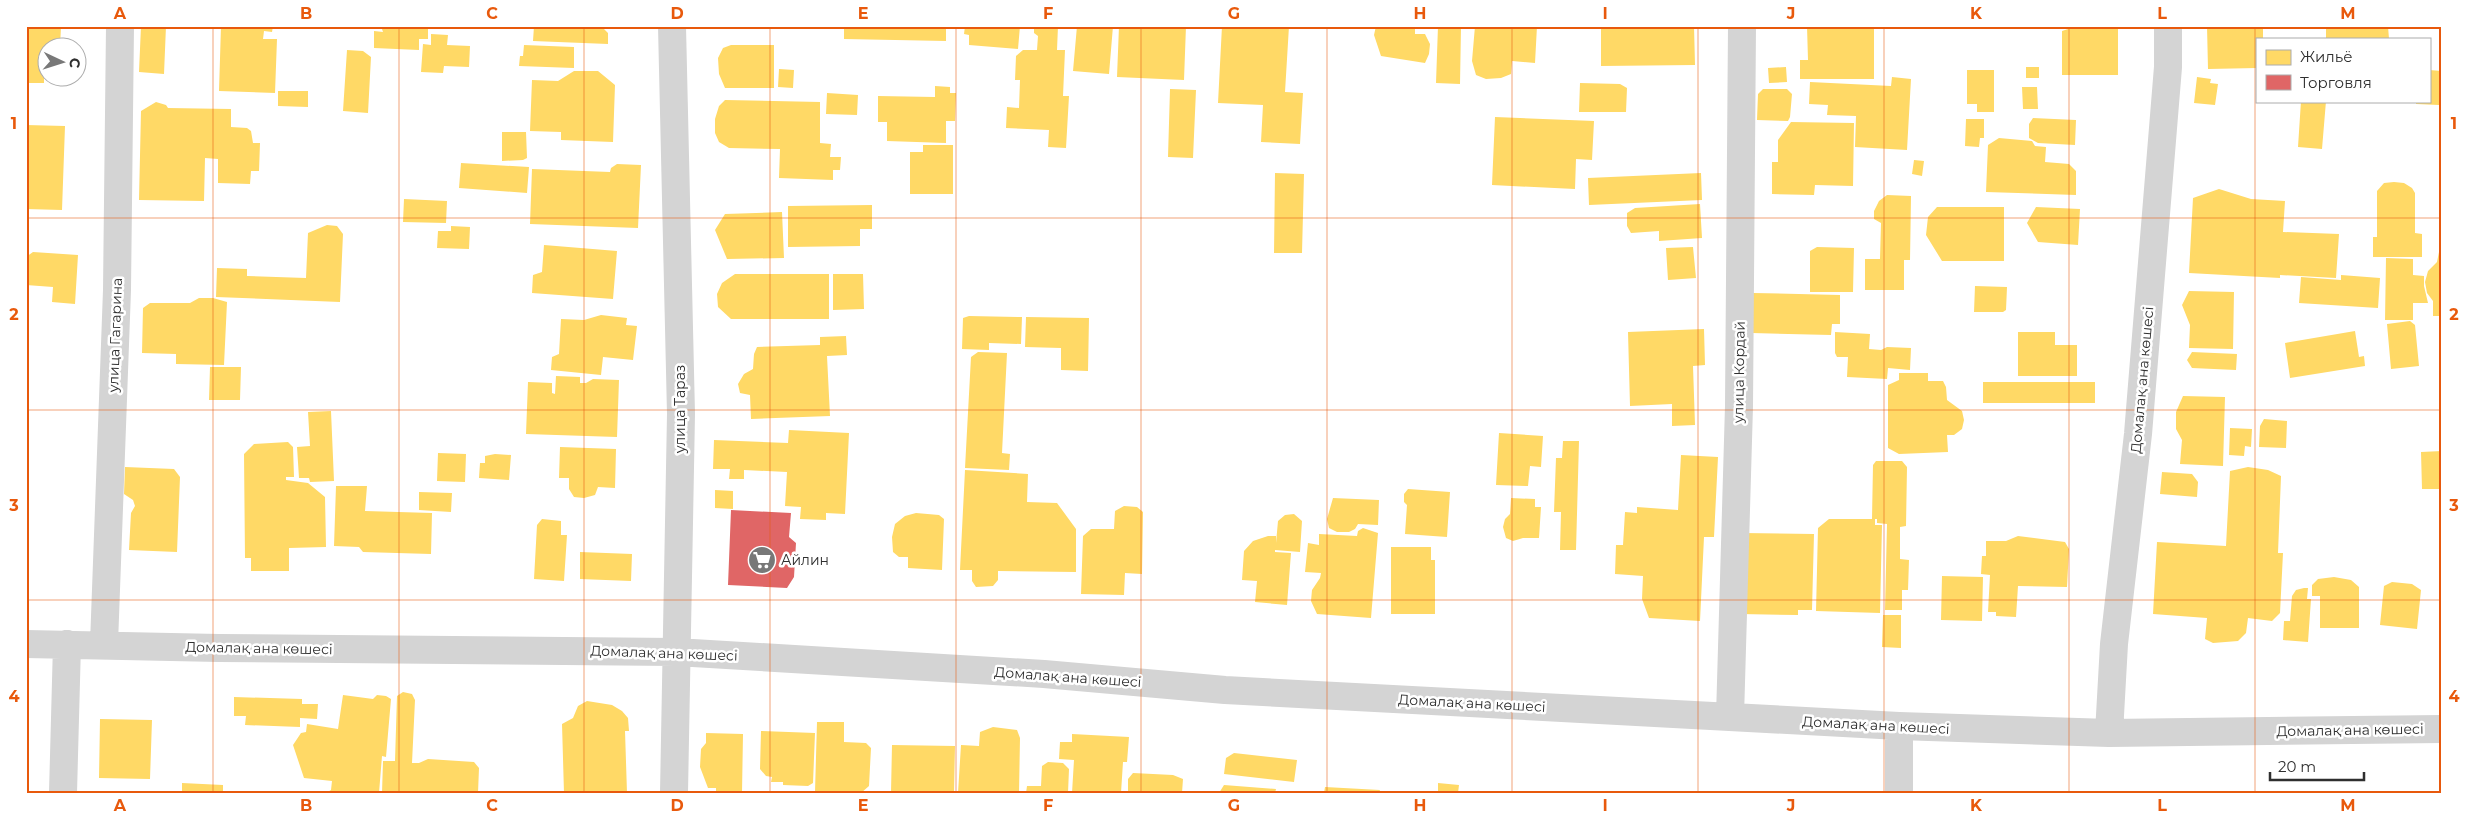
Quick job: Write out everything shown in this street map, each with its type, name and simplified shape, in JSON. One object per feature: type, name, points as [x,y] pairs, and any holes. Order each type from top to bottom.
[{"type":"street","name":"улица Гагарина","points":[[104,644],[116,300],[120,26]]},
{"type":"street","name":"улица Тараз","points":[[672,26],[681,414],[674,793]]},
{"type":"street","name":"улица Кордай","points":[[1730,717],[1739,406],[1742,26]]},
{"type":"street","name":"Домалақ ана көшесі","points":[[2109,733],[2114,644],[2139,424],[2168,67],[2168,26]]},
{"type":"street","name":"Домалақ ана көшесі","points":[[26,644],[104,644],[219,648],[676,652],[1044,674],[1225,690],[1898,726],[2109,733],[2442,729]]},
{"type":"street","points":[[63,793],[67,644]]},
{"type":"street","points":[[1898,726],[1899,793]]},
{"type":"building: Жильё","points":[[26,26],[61,26],[60,38],[38,38],[38,83],[26,83]]},
{"type":"building: Жильё","points":[[141,26],[166,26],[164,74],[139,72]]},
{"type":"building: Жильё","points":[[221,26],[273,26],[272,32],[264,31],[263,39],[277,39],[275,93],[219,91]]},
{"type":"building: Жильё","points":[[381,26],[428,26],[428,39],[419,39],[419,50],[374,48],[374,31],[383,32]]},
{"type":"building: Жильё","points":[[534,26],[601,26],[608,33],[608,44],[533,41]]},
{"type":"building: Жильё","points":[[844,26],[946,26],[946,41],[844,39]]},
{"type":"building: Жильё","points":[[965,26],[1020,26],[1018,49],[969,45],[969,35],[964,34]]},
{"type":"building: Жильё","points":[[1034,26],[1058,26],[1057,50],[1065,50],[1063,96],[1069,96],[1066,148],[1048,147],[1049,130],[1006,128],[1007,107],[1019,108],[1020,80],[1015,80],[1016,56],[1023,50],[1037,50],[1038,36],[1034,33]]},
{"type":"building: Жильё","points":[[1077,26],[1113,26],[1109,74],[1073,71]]},
{"type":"building: Жильё","points":[[1119,26],[1186,26],[1184,80],[1117,77]]},
{"type":"building: Жильё","points":[[1222,26],[1289,26],[1285,92],[1303,93],[1300,144],[1261,142],[1263,105],[1218,103]]},
{"type":"building: Жильё","points":[[1376,26],[1415,26],[1415,34],[1425,34],[1430,44],[1429,54],[1425,63],[1381,56],[1374,35]]},
{"type":"building: Жильё","points":[[1438,26],[1461,26],[1460,84],[1436,83]]},
{"type":"building: Жильё","points":[[1475,26],[1537,26],[1535,63],[1512,61],[1511,74],[1501,78],[1486,79],[1476,75],[1472,61]]},
{"type":"building: Жильё","points":[[1601,26],[1694,26],[1695,65],[1601,66]]},
{"type":"building: Жильё","points":[[1807,26],[1874,26],[1874,79],[1800,79],[1800,60],[1808,60]]},
{"type":"building: Жильё","points":[[2077,26],[2111,26],[2118,29],[2118,75],[2062,75],[2062,31]]},
{"type":"building: Жильё","points":[[2207,26],[2263,26],[2263,38],[2256,38],[2256,68],[2208,69]]},
{"type":"building: Жильё","points":[[2326,26],[2388,26],[2389,38],[2326,38]]},
{"type":"building: Жильё","points":[[431,34],[448,35],[447,45],[470,46],[469,67],[444,66],[443,73],[421,72],[423,44],[431,45]]},
{"type":"building: Жильё","points":[[524,45],[574,47],[574,68],[519,66],[520,56],[523,56]]},
{"type":"building: Жильё","points":[[731,45],[774,45],[774,88],[725,88],[719,74],[718,58],[723,48]]},
{"type":"building: Жильё","points":[[347,50],[363,51],[371,57],[368,113],[343,111]]},
{"type":"building: Жильё","points":[[1786,67],[1787,82],[1769,83],[1768,68]]},
{"type":"building: Жильё","points":[[2026,67],[2039,67],[2039,78],[2026,78]]},
{"type":"building: Жильё","points":[[779,69],[794,70],[793,88],[778,87]]},
{"type":"building: Жильё","points":[[1967,70],[1994,70],[1994,112],[1977,112],[1977,104],[1967,104]]},
{"type":"building: Жильё","points":[[2430,70],[2442,71],[2442,95],[2439,95],[2439,105],[2416,104],[2416,102],[2430,102]]},
{"type":"building: Жильё","points":[[574,71],[598,71],[615,85],[613,142],[561,140],[561,132],[530,131],[532,80],[558,81]]},
{"type":"building: Жильё","points":[[1892,77],[1911,79],[1907,150],[1855,147],[1856,116],[1827,115],[1828,105],[1809,104],[1810,82],[1891,86]]},
{"type":"building: Жильё","points":[[2197,77],[2211,79],[2210,83],[2218,84],[2215,105],[2194,103]]},
{"type":"building: Жильё","points":[[1580,83],[1620,84],[1627,88],[1626,112],[1579,112]]},
{"type":"building: Жильё","points":[[935,86],[950,87],[950,93],[956,93],[955,121],[946,121],[946,143],[887,141],[887,122],[878,122],[878,96],[935,97]]},
{"type":"building: Жильё","points":[[2022,87],[2037,87],[2038,109],[2023,109]]},
{"type":"building: Жильё","points":[[1170,89],[1196,90],[1193,158],[1168,157]]},
{"type":"building: Жильё","points":[[1763,89],[1787,89],[1792,94],[1788,121],[1757,120],[1758,94]]},
{"type":"building: Жильё","points":[[278,91],[308,91],[308,107],[278,106]]},
{"type":"building: Жильё","points":[[827,93],[858,95],[857,115],[826,114]]},
{"type":"building: Жильё","points":[[725,100],[820,102],[820,143],[831,144],[830,157],[841,157],[840,170],[833,170],[833,180],[779,178],[780,149],[729,148],[719,142],[715,133],[715,119],[719,106]]},
{"type":"building: Жильё","points":[[156,102],[166,105],[168,108],[231,109],[231,127],[247,128],[251,131],[253,143],[260,143],[259,171],[251,171],[250,184],[218,183],[218,159],[205,158],[204,201],[139,200],[141,111]]},
{"type":"building: Жильё","points":[[2301,102],[2326,102],[2322,149],[2298,147]]},
{"type":"building: Жильё","points":[[1495,117],[1594,121],[1592,160],[1576,159],[1575,189],[1492,185]]},
{"type":"building: Жильё","points":[[2033,118],[2076,120],[2075,145],[2038,143],[2029,138],[2029,124]]},
{"type":"building: Жильё","points":[[1966,119],[1984,119],[1984,138],[1980,138],[1979,147],[1965,146]]},
{"type":"building: Жильё","points":[[1791,122],[1854,123],[1853,186],[1815,185],[1814,195],[1772,194],[1772,162],[1778,162],[1778,140]]},
{"type":"building: Жильё","points":[[26,125],[65,126],[62,210],[26,209]]},
{"type":"building: Жильё","points":[[502,132],[526,132],[527,158],[523,160],[502,161]]},
{"type":"building: Жильё","points":[[1999,138],[2032,141],[2035,146],[2046,147],[2045,162],[2069,164],[2076,171],[2076,195],[1986,192],[1988,145]]},
{"type":"building: Жильё","points":[[923,145],[953,145],[953,194],[910,194],[910,152],[923,152]]},
{"type":"building: Жильё","points":[[1914,160],[1924,161],[1922,176],[1912,174]]},
{"type":"building: Жильё","points":[[461,163],[529,167],[527,193],[459,188]]},
{"type":"building: Жильё","points":[[617,164],[641,165],[638,228],[530,224],[532,169],[610,172],[611,168]]},
{"type":"building: Жильё","points":[[1275,173],[1304,174],[1302,253],[1274,253]]},
{"type":"building: Жильё","points":[[1701,173],[1702,200],[1589,205],[1588,178]]},
{"type":"building: Жильё","points":[[2384,183],[2404,183],[2412,188],[2415,193],[2415,233],[2422,234],[2422,257],[2373,257],[2373,237],[2377,237],[2377,191]]},
{"type":"building: Жильё","points":[[2219,189],[2251,199],[2285,201],[2283,232],[2339,234],[2336,278],[2280,275],[2280,278],[2189,273],[2193,198]]},
{"type":"building: Жильё","points":[[1887,195],[1911,196],[1910,260],[1904,260],[1904,290],[1865,290],[1865,259],[1880,259],[1881,223],[1874,219],[1874,211],[1879,201]]},
{"type":"building: Жильё","points":[[404,199],[447,201],[446,223],[403,222]]},
{"type":"building: Жильё","points":[[1700,204],[1702,238],[1659,241],[1659,231],[1631,233],[1627,226],[1627,213],[1635,208]]},
{"type":"building: Жильё","points":[[872,205],[872,229],[860,229],[860,246],[788,247],[788,206]]},
{"type":"building: Жильё","points":[[1937,207],[2004,207],[2004,261],[1942,261],[1926,235],[1928,217]]},
{"type":"building: Жильё","points":[[2036,207],[2080,209],[2078,245],[2038,242],[2027,223]]},
{"type":"building: Жильё","points":[[782,212],[784,258],[727,259],[715,230],[725,214]]},
{"type":"building: Жильё","points":[[327,225],[337,226],[343,234],[340,302],[216,297],[217,268],[247,269],[247,276],[306,278],[308,233]]},
{"type":"building: Жильё","points":[[451,226],[470,227],[469,249],[437,248],[438,231],[451,231]]},
{"type":"building: Жильё","points":[[544,245],[617,251],[613,299],[532,293],[533,275],[542,272]]},
{"type":"building: Жильё","points":[[1693,247],[1696,278],[1668,280],[1666,248]]},
{"type":"building: Жильё","points":[[1817,247],[1854,248],[1853,292],[1810,292],[1810,251]]},
{"type":"building: Жильё","points":[[2442,250],[2442,316],[2433,316],[2433,301],[2427,293],[2425,282],[2428,271],[2437,262],[2439,252]]},
{"type":"building: Жильё","points":[[33,252],[78,255],[75,304],[52,302],[53,287],[26,285],[26,257]]},
{"type":"building: Жильё","points":[[2386,258],[2413,259],[2413,275],[2424,276],[2428,303],[2413,303],[2413,320],[2385,320]]},
{"type":"building: Жильё","points":[[735,274],[829,274],[829,319],[731,319],[718,307],[717,294],[722,283]]},
{"type":"building: Жильё","points":[[833,274],[863,274],[864,309],[833,310]]},
{"type":"building: Жильё","points":[[2341,275],[2380,278],[2378,308],[2299,303],[2301,277],[2341,280]]},
{"type":"building: Жильё","points":[[1975,286],[2007,287],[2006,310],[2003,312],[1974,312]]},
{"type":"building: Жильё","points":[[2189,291],[2234,292],[2233,349],[2189,348],[2190,325],[2182,305]]},
{"type":"building: Жильё","points":[[1753,293],[1840,295],[1840,324],[1832,324],[1831,335],[1752,333]]},
{"type":"building: Жильё","points":[[199,298],[213,298],[227,302],[224,365],[176,364],[176,354],[142,353],[143,308],[150,303],[190,303]]},
{"type":"building: Жильё","points":[[601,315],[627,318],[626,325],[637,326],[633,360],[603,357],[601,375],[551,370],[552,357],[559,354],[561,319],[584,320]]},
{"type":"building: Жильё","points":[[969,316],[1022,317],[1021,344],[989,343],[989,350],[962,349],[963,318]]},
{"type":"building: Жильё","points":[[1026,317],[1089,318],[1088,371],[1061,370],[1061,348],[1025,347]]},
{"type":"building: Жильё","points":[[2410,321],[2415,325],[2419,366],[2391,369],[2387,324]]},
{"type":"building: Жильё","points":[[1704,329],[1705,365],[1693,366],[1695,425],[1672,426],[1672,404],[1630,406],[1628,332]]},
{"type":"building: Жильё","points":[[2355,331],[2359,357],[2364,356],[2365,366],[2290,378],[2285,343]]},
{"type":"building: Жильё","points":[[1835,332],[1870,334],[1869,349],[1881,350],[1887,347],[1911,348],[1910,370],[1888,368],[1887,379],[1847,377],[1848,357],[1837,357],[1835,353]]},
{"type":"building: Жильё","points":[[2018,332],[2055,332],[2055,345],[2077,345],[2077,376],[2018,376]]},
{"type":"building: Жильё","points":[[846,336],[847,355],[827,356],[830,416],[751,419],[750,395],[740,393],[738,384],[744,374],[753,369],[754,354],[757,347],[820,345],[820,337]]},
{"type":"building: Жильё","points":[[978,352],[1007,353],[1002,453],[1010,454],[1009,470],[965,468],[971,357]]},
{"type":"building: Жильё","points":[[2192,352],[2237,354],[2236,370],[2192,368],[2187,360]]},
{"type":"building: Жильё","points":[[210,367],[241,367],[240,400],[209,400]]},
{"type":"building: Жильё","points":[[1899,373],[1928,373],[1928,381],[1943,381],[1946,387],[1947,400],[1962,411],[1964,420],[1962,429],[1954,435],[1947,435],[1948,452],[1899,454],[1888,448],[1888,385],[1899,380]]},
{"type":"building: Жильё","points":[[556,376],[580,377],[580,383],[586,383],[593,379],[619,380],[617,437],[526,434],[528,382],[552,383],[552,393],[555,394]]},
{"type":"building: Жильё","points":[[1983,382],[2095,382],[2095,403],[1983,403]]},
{"type":"building: Жильё","points":[[2183,396],[2225,397],[2223,466],[2180,464],[2182,440],[2176,429],[2176,412]]},
{"type":"building: Жильё","points":[[331,411],[334,481],[310,482],[309,478],[299,478],[297,447],[310,446],[308,412]]},
{"type":"building: Жильё","points":[[2264,419],[2287,421],[2286,448],[2259,447],[2260,426]]},
{"type":"building: Жильё","points":[[2230,428],[2252,429],[2251,447],[2245,446],[2244,456],[2229,455]]},
{"type":"building: Жильё","points":[[789,430],[849,433],[845,514],[826,513],[826,520],[800,519],[801,507],[785,506],[787,472],[744,470],[744,479],[729,479],[730,469],[713,469],[714,440],[788,443]]},
{"type":"building: Жильё","points":[[1499,433],[1543,436],[1541,467],[1530,466],[1528,486],[1496,485]]},
{"type":"building: Жильё","points":[[1563,441],[1579,441],[1576,550],[1560,550],[1561,512],[1554,512],[1556,458],[1562,458]]},
{"type":"building: Жильё","points":[[288,442],[293,447],[294,477],[286,477],[286,480],[308,483],[325,497],[326,547],[289,548],[289,571],[251,571],[251,558],[245,558],[244,454],[254,444]]},
{"type":"building: Жильё","points":[[560,447],[616,449],[615,488],[598,487],[595,495],[584,498],[574,497],[569,489],[569,478],[559,478]]},
{"type":"building: Жильё","points":[[2442,451],[2442,489],[2422,489],[2421,452]]},
{"type":"building: Жильё","points":[[438,453],[466,454],[465,482],[437,481]]},
{"type":"building: Жильё","points":[[495,454],[511,455],[509,480],[479,478],[480,463],[485,463],[485,456]]},
{"type":"building: Жильё","points":[[1681,455],[1718,457],[1714,537],[1704,537],[1700,621],[1649,618],[1642,599],[1643,576],[1615,574],[1616,545],[1623,545],[1625,512],[1637,513],[1637,507],[1678,510]]},
{"type":"building: Жильё","points":[[26,459],[29,459],[28,487],[26,486]]},
{"type":"building: Жильё","points":[[1876,461],[1902,461],[1907,467],[1906,526],[1900,527],[1900,559],[1909,560],[1908,590],[1902,590],[1902,610],[1885,610],[1887,524],[1877,523],[1877,519],[1875,519],[1875,525],[1882,525],[1880,613],[1816,611],[1818,528],[1829,519],[1872,519],[1873,465]]},
{"type":"building: Жильё","points":[[125,467],[174,469],[180,477],[177,552],[129,550],[131,513],[135,506],[133,500],[124,494]]},
{"type":"building: Жильё","points":[[2248,467],[2268,470],[2281,476],[2278,553],[2283,553],[2280,613],[2272,621],[2248,618],[2246,633],[2238,641],[2213,643],[2205,639],[2207,618],[2153,614],[2157,542],[2226,546],[2230,471]]},
{"type":"building: Жильё","points":[[965,470],[1028,474],[1027,502],[1057,503],[1076,529],[1076,572],[998,571],[998,580],[993,586],[976,587],[972,581],[972,570],[960,570]]},
{"type":"building: Жильё","points":[[2162,472],[2192,474],[2198,482],[2197,497],[2160,494]]},
{"type":"building: Жильё","points":[[336,486],[367,486],[365,511],[432,513],[431,554],[363,552],[359,547],[334,546]]},
{"type":"building: Жильё","points":[[1408,489],[1450,492],[1447,537],[1405,534],[1407,505],[1404,502],[1404,494]]},
{"type":"building: Жильё","points":[[715,490],[733,491],[733,509],[715,508]]},
{"type":"building: Жильё","points":[[419,492],[452,493],[451,512],[419,510]]},
{"type":"building: Жильё","points":[[1333,498],[1379,500],[1378,525],[1358,524],[1355,529],[1349,532],[1337,532],[1329,528],[1327,519]]},
{"type":"building: Жильё","points":[[1511,498],[1535,499],[1535,507],[1541,507],[1539,538],[1523,538],[1513,541],[1506,538],[1503,527],[1505,519],[1510,514]]},
{"type":"building: Жильё","points":[[1124,506],[1137,507],[1143,512],[1142,574],[1125,573],[1124,595],[1081,594],[1083,536],[1091,529],[1114,529],[1115,511]]},
{"type":"building: Жильё","points":[[916,513],[939,515],[944,519],[942,570],[908,568],[908,557],[899,557],[893,552],[892,537],[895,524],[905,516]]},
{"type":"building: Жильё","points":[[1294,514],[1302,521],[1300,552],[1275,550],[1275,552],[1291,553],[1287,605],[1255,602],[1257,581],[1242,580],[1244,551],[1253,541],[1268,536],[1276,536],[1276,543],[1278,521],[1285,515]]},
{"type":"building: Жильё","points":[[542,519],[561,521],[561,535],[567,535],[564,581],[534,579],[537,525]]},
{"type":"building: Жильё","points":[[1363,528],[1378,533],[1371,618],[1317,614],[1311,601],[1312,590],[1321,573],[1305,572],[1308,543],[1319,545],[1319,534],[1357,536],[1358,531]]},
{"type":"building: Жильё","points":[[1742,533],[1814,534],[1812,610],[1798,610],[1798,615],[1740,614]]},
{"type":"building: Жильё","points":[[2018,536],[2065,542],[2069,549],[2067,587],[2018,586],[2016,617],[1996,616],[1996,612],[1988,612],[1990,575],[1981,574],[1982,556],[1986,556],[1986,541],[2006,541]]},
{"type":"building: Жильё","points":[[1391,547],[1431,547],[1431,560],[1435,560],[1435,614],[1391,614]]},
{"type":"building: Жильё","points":[[580,552],[632,554],[631,581],[580,579]]},
{"type":"building: Жильё","points":[[1942,576],[1983,577],[1982,621],[1941,620]]},
{"type":"building: Жильё","points":[[2334,577],[2351,580],[2359,587],[2359,628],[2320,628],[2320,596],[2312,596],[2312,585],[2318,579]]},
{"type":"building: Жильё","points":[[2392,582],[2412,584],[2421,590],[2417,629],[2380,625],[2384,586]]},
{"type":"building: Жильё","points":[[2308,588],[2307,599],[2311,599],[2308,642],[2283,640],[2284,621],[2290,621],[2292,596],[2296,590]]},
{"type":"building: Жильё","points":[[2440,594],[2442,594],[2442,613],[2439,613]]},
{"type":"building: Жильё","points":[[1883,615],[1901,615],[1901,648],[1882,647]]},
{"type":"building: Жильё","points":[[403,692],[412,694],[415,700],[412,763],[419,763],[428,759],[474,762],[479,768],[478,793],[382,793],[383,761],[395,761],[397,696]]},
{"type":"building: Жильё","points":[[343,695],[373,699],[377,695],[386,696],[391,699],[386,757],[382,756],[379,793],[326,793],[331,790],[332,781],[304,778],[293,745],[301,733],[306,732],[307,724],[338,729]]},
{"type":"building: Жильё","points":[[234,697],[302,699],[302,704],[318,704],[317,719],[300,718],[300,727],[245,725],[246,716],[234,716]]},
{"type":"building: Жильё","points":[[587,701],[612,705],[622,711],[628,718],[629,731],[625,731],[627,793],[564,793],[562,724],[573,718],[578,706]]},
{"type":"building: Жильё","points":[[100,719],[152,720],[150,779],[99,778]]},
{"type":"building: Жильё","points":[[817,722],[844,722],[844,742],[866,743],[871,748],[869,786],[861,793],[815,792]]},
{"type":"building: Жильё","points":[[993,727],[1017,730],[1020,738],[1019,793],[958,793],[961,745],[979,746],[980,732]]},
{"type":"building: Жильё","points":[[761,731],[815,733],[813,783],[808,786],[783,785],[783,782],[771,782],[772,777],[766,776],[760,769]]},
{"type":"building: Жильё","points":[[706,733],[743,734],[742,793],[716,793],[716,788],[708,788],[700,767],[701,749],[706,743]]},
{"type":"building: Жильё","points":[[1072,734],[1129,737],[1127,762],[1123,762],[1121,793],[1072,793],[1074,760],[1059,759],[1060,742],[1072,742]]},
{"type":"building: Жильё","points":[[892,745],[955,746],[954,793],[891,793]]},
{"type":"building: Жильё","points":[[1234,753],[1297,760],[1294,782],[1224,774],[1226,758]]},
{"type":"building: Жильё","points":[[1048,762],[1063,763],[1069,769],[1068,793],[1026,793],[1027,786],[1041,786],[1042,766]]},
{"type":"building: Жильё","points":[[1133,773],[1173,775],[1183,779],[1182,793],[1128,793],[1128,779]]},
{"type":"building: Жильё","points":[[182,783],[223,785],[223,793],[182,793]]},
{"type":"building: Жильё","points":[[1438,783],[1459,785],[1458,793],[1438,793]]},
{"type":"building: Жильё","points":[[1224,785],[1276,789],[1275,793],[1219,793]]},
{"type":"building: Жильё","points":[[1325,787],[1380,790],[1379,793],[1324,793]]},
{"type":"building: Торговля","name":"Айлин","points":[[731,510],[791,513],[789,537],[796,543],[794,577],[787,588],[728,585]]},
{"type":"place","name":"Айлин","points":[[762,560]]}]
